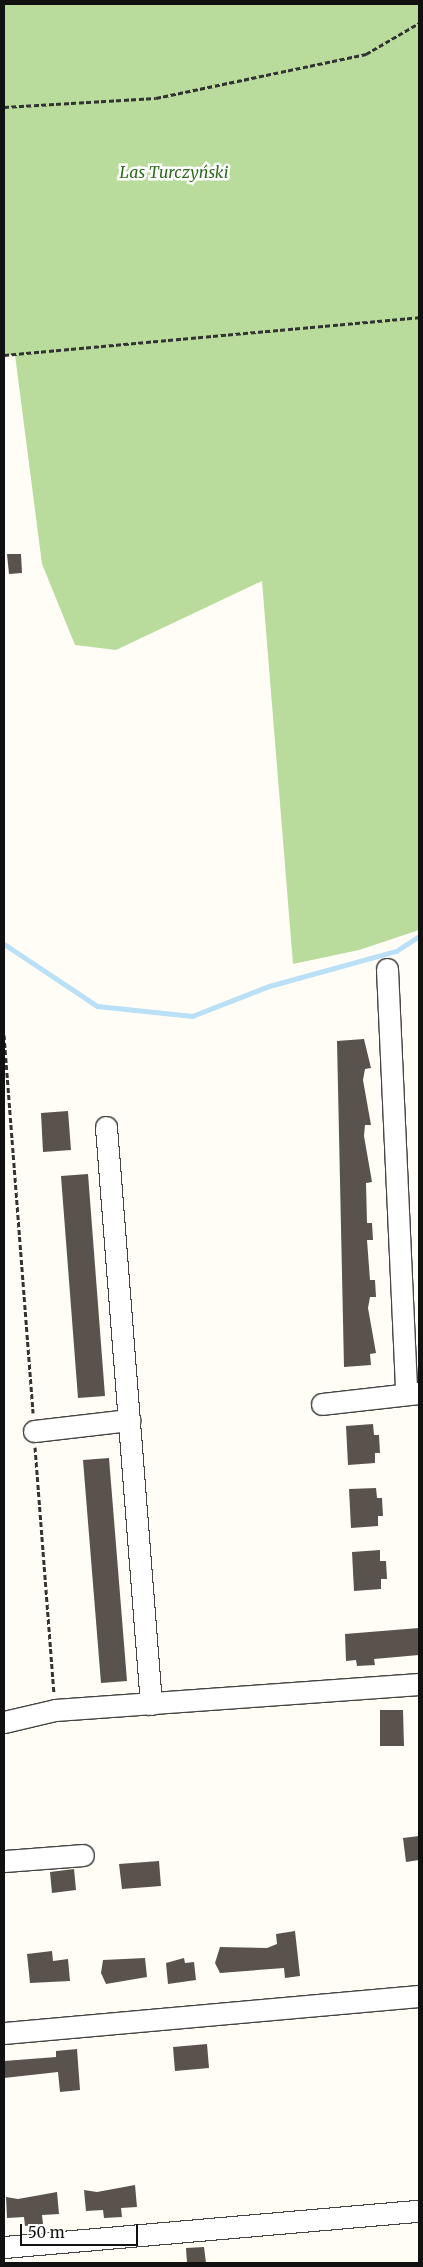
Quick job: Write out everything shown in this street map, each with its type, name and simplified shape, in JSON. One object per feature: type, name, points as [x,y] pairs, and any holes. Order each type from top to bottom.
[{"type":"street","points":[[322,1404],[413,1394],[387,969]]},
{"type":"street","points":[[106,1127],[151,1704]]},
{"type":"street","points":[[34,1431],[129,1420]]},
{"type":"street","points":[[4,1722],[55,1710],[419,1684]]},
{"type":"street","points":[[4,1861],[83,1855]]},
{"type":"street","points":[[4,2033],[419,1996]]},
{"type":"street","points":[[4,2247],[419,2211]]},
{"type":"path","points":[[4,107],[156,98],[366,54],[419,23]]},
{"type":"path","points":[[4,355],[419,317]]},
{"type":"path","points":[[4,1035],[55,1710]]},
{"type":"green space","name":"Las Turczyński","points":[[4,4],[419,4],[419,930],[359,950],[293,964],[262,581],[116,650],[75,645],[42,564],[15,355],[4,356]]},
{"type":"building","points":[[7,554],[21,554],[22,573],[9,574]]},
{"type":"building","points":[[364,1039],[371,1068],[365,1069],[363,1080],[371,1125],[365,1125],[364,1136],[372,1182],[366,1183],[367,1223],[372,1223],[373,1240],[367,1240],[370,1280],[375,1280],[376,1297],[370,1297],[368,1308],[376,1353],[370,1354],[371,1365],[344,1367],[337,1041]]},
{"type":"building","points":[[68,1111],[71,1150],[43,1152],[41,1113]]},
{"type":"building","points":[[88,1174],[105,1396],[78,1398],[61,1176]]},
{"type":"building","points":[[373,1424],[374,1435],[379,1435],[380,1453],[375,1453],[375,1463],[348,1465],[346,1426]]},
{"type":"building","points":[[109,1458],[127,1681],[101,1683],[83,1460]]},
{"type":"building","points":[[376,1488],[377,1498],[382,1498],[383,1516],[378,1516],[378,1526],[351,1528],[349,1489]]},
{"type":"building","points":[[380,1550],[380,1561],[386,1561],[387,1579],[381,1579],[381,1589],[354,1591],[352,1552]]},
{"type":"building","points":[[419,1628],[419,1655],[374,1659],[375,1665],[357,1666],[356,1660],[346,1661],[345,1634]]},
{"type":"building","points":[[380,1710],[403,1710],[404,1746],[380,1746]]},
{"type":"building","points":[[419,1836],[419,1860],[406,1862],[403,1838]]},
{"type":"building","points":[[159,1861],[161,1886],[122,1889],[119,1864]]},
{"type":"building","points":[[74,1869],[76,1890],[52,1893],[50,1872]]},
{"type":"building","points":[[295,1931],[300,1976],[285,1978],[284,1968],[220,1973],[215,1963],[220,1947],[267,1948],[277,1944],[276,1934]]},
{"type":"building","points":[[52,1951],[53,1961],[68,1959],[70,1981],[30,1983],[27,1954]]},
{"type":"building","points":[[145,1958],[147,1977],[106,1984],[101,1973],[103,1960]]},
{"type":"building","points":[[184,1958],[185,1963],[194,1962],[196,1980],[168,1984],[166,1963]]},
{"type":"building","points":[[207,2044],[209,2068],[175,2071],[173,2047]]},
{"type":"building","points":[[77,2049],[80,2090],[60,2092],[58,2072],[4,2078],[4,2061],[56,2057],[56,2051]]},
{"type":"building","points":[[135,2185],[137,2207],[121,2208],[122,2217],[104,2218],[103,2210],[86,2211],[84,2190],[97,2192]]},
{"type":"building","points":[[57,2192],[59,2214],[42,2215],[43,2224],[25,2226],[24,2217],[7,2218],[6,2197],[18,2199]]},
{"type":"building","points":[[204,2247],[206,2263],[187,2263],[186,2248]]},
{"type":"waterway","points":[[4,944],[97,1006],[192,1016],[269,986],[396,951],[419,936]]}]
